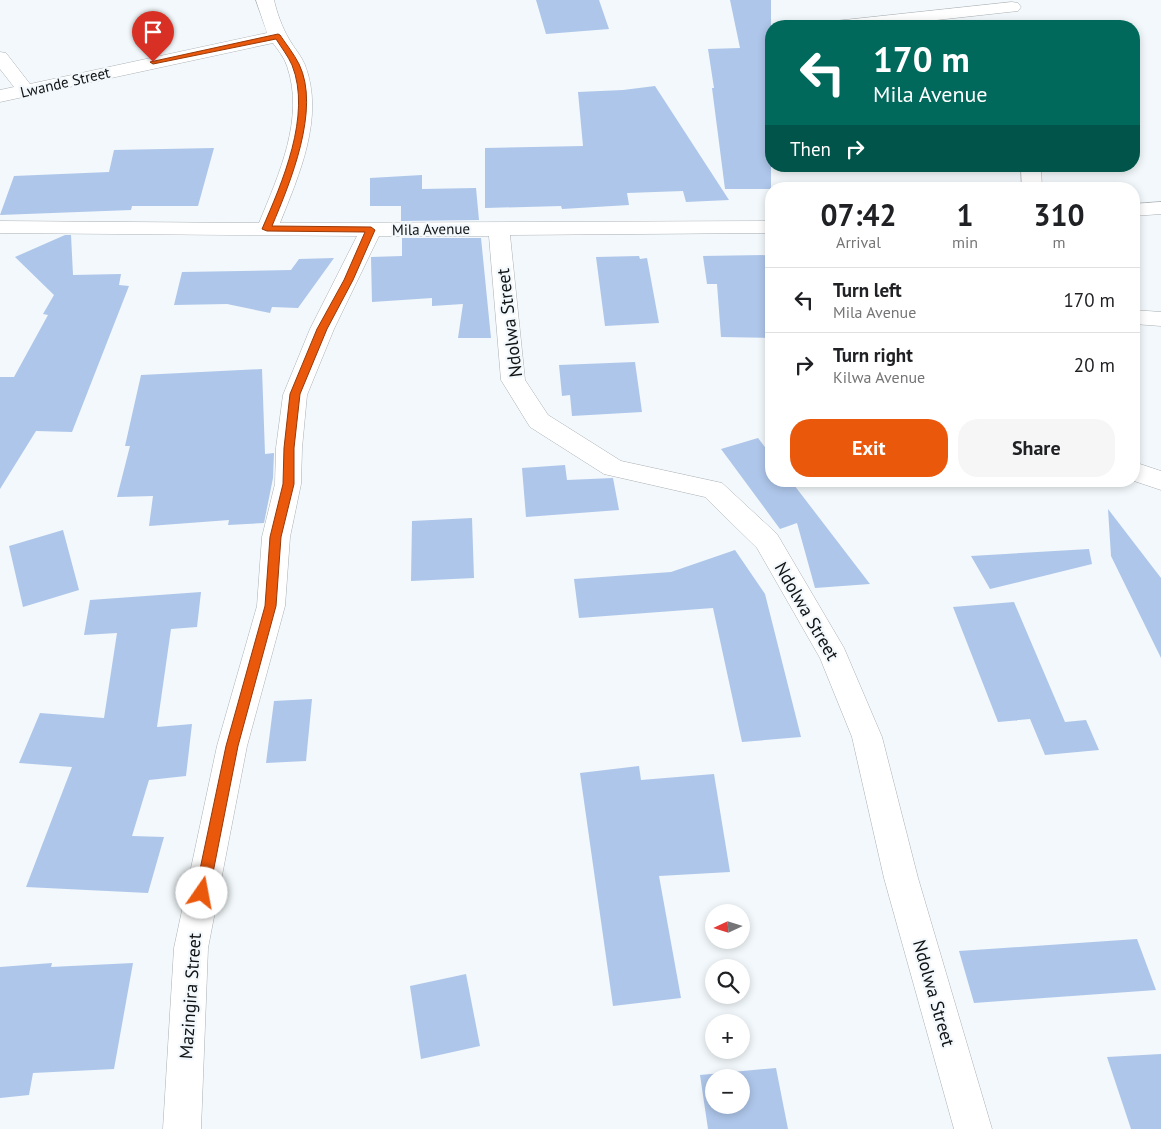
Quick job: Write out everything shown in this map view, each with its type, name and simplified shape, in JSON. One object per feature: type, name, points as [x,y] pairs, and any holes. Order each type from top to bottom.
[{"type":"street","points":[[265,0],[278,36],[296,64],[301,80],[303,102],[297,146],[283,190],[267,229]]},
{"type":"street","points":[[881,20],[1012,3],[1013,20]]},
{"type":"street","name":"Lwande Street","points":[[0,96],[278,36]]},
{"type":"street","points":[[0,58],[26,91]]},
{"type":"street","points":[[1140,210],[1161,208]]},
{"type":"street","name":"Mila Avenue","points":[[0,227],[371,230],[765,227]]},
{"type":"street","name":"Ndolwa Street","points":[[499,228],[513,380],[539,421],[613,468],[713,490],[767,540],[834,656],[867,737],[901,878],[973,1129]]},
{"type":"street","name":"Mazingira Street","points":[[182,1129],[191,948],[232,746],[270,606],[276,537],[288,484],[289,448],[295,394],[322,329],[348,280],[371,230]]},
{"type":"street","points":[[1140,317],[1161,319]]},
{"type":"street","points":[[1140,473],[1161,481]]},
{"type":"building","points":[[536,0],[599,0],[609,29],[546,34]]},
{"type":"building","points":[[730,0],[771,0],[771,20],[765,20],[765,172],[771,172],[771,182],[765,182],[765,189],[725,189],[708,49],[740,48]]},
{"type":"building","points":[[655,86],[729,200],[686,202],[683,191],[627,193],[629,205],[562,209],[561,206],[485,208],[485,148],[583,146],[578,92],[623,90]]},
{"type":"building","points":[[214,148],[198,206],[132,206],[131,210],[0,215],[14,176],[109,172],[114,150]]},
{"type":"building","points":[[422,175],[422,189],[476,188],[479,220],[401,221],[401,206],[370,206],[370,178]]},
{"type":"building","points":[[65,235],[71,235],[73,275],[121,274],[119,285],[129,286],[72,432],[36,431],[0,489],[0,377],[14,377],[48,315],[43,314],[54,295],[15,257]]},
{"type":"building","points":[[402,238],[481,238],[491,338],[458,338],[463,304],[432,306],[432,298],[372,302],[371,257],[402,256]]},
{"type":"building","points":[[765,255],[765,338],[721,337],[717,284],[707,284],[703,256]]},
{"type":"building","points":[[639,256],[640,259],[647,258],[659,323],[605,326],[596,257]]},
{"type":"building","points":[[334,258],[298,308],[272,307],[270,313],[227,304],[174,305],[182,272],[291,270],[299,259]]},
{"type":"building","points":[[635,362],[642,412],[572,416],[570,395],[562,396],[559,365]]},
{"type":"building","points":[[262,369],[265,454],[274,453],[273,478],[264,523],[228,525],[229,520],[149,526],[153,496],[117,497],[130,446],[125,446],[141,375]]},
{"type":"building","points":[[758,438],[765,447],[765,487],[796,487],[870,584],[815,588],[797,523],[780,529],[721,449]]},
{"type":"building","points":[[565,465],[567,480],[613,478],[619,510],[526,517],[522,468]]},
{"type":"building","points":[[1108,509],[1161,578],[1161,658],[1111,556]]},
{"type":"building","points":[[472,518],[474,578],[411,581],[412,521]]},
{"type":"building","points":[[63,530],[79,590],[23,607],[9,546]]},
{"type":"building","points":[[1089,549],[1092,564],[990,589],[971,556]]},
{"type":"building","points":[[735,550],[765,594],[801,737],[742,742],[713,608],[579,618],[574,579],[671,572]]},
{"type":"building","points":[[201,592],[197,627],[171,629],[157,727],[192,724],[186,776],[149,780],[132,836],[164,837],[148,893],[26,887],[72,767],[19,763],[40,713],[104,718],[117,633],[84,635],[90,600]]},
{"type":"building","points":[[1014,602],[1065,722],[1086,720],[1099,750],[1045,755],[1030,719],[998,722],[953,607]]},
{"type":"building","points":[[312,699],[306,761],[266,763],[274,701]]},
{"type":"building","points":[[639,766],[641,780],[714,774],[730,872],[659,876],[681,998],[613,1006],[580,773]]},
{"type":"building","points":[[1137,939],[1156,990],[974,1003],[959,951]]},
{"type":"building","points":[[52,963],[51,967],[133,963],[114,1069],[33,1073],[29,1095],[0,1098],[0,967]]},
{"type":"building","points":[[466,974],[480,1046],[421,1059],[410,986]]},
{"type":"building","points":[[1161,1054],[1161,1129],[1131,1129],[1107,1057]]},
{"type":"building","points":[[776,1068],[788,1129],[708,1129],[706,1114],[750,1114],[750,1070]]},
{"type":"building","points":[[700,1075],[705,1075],[705,1109]]},
{"type":"route","points":[[153,62],[278,36],[296,64],[301,80],[303,102],[297,146],[283,190],[267,229],[371,230],[348,280],[322,329],[295,394],[289,448],[288,484],[276,537],[270,606],[232,746],[202,893]]}]
